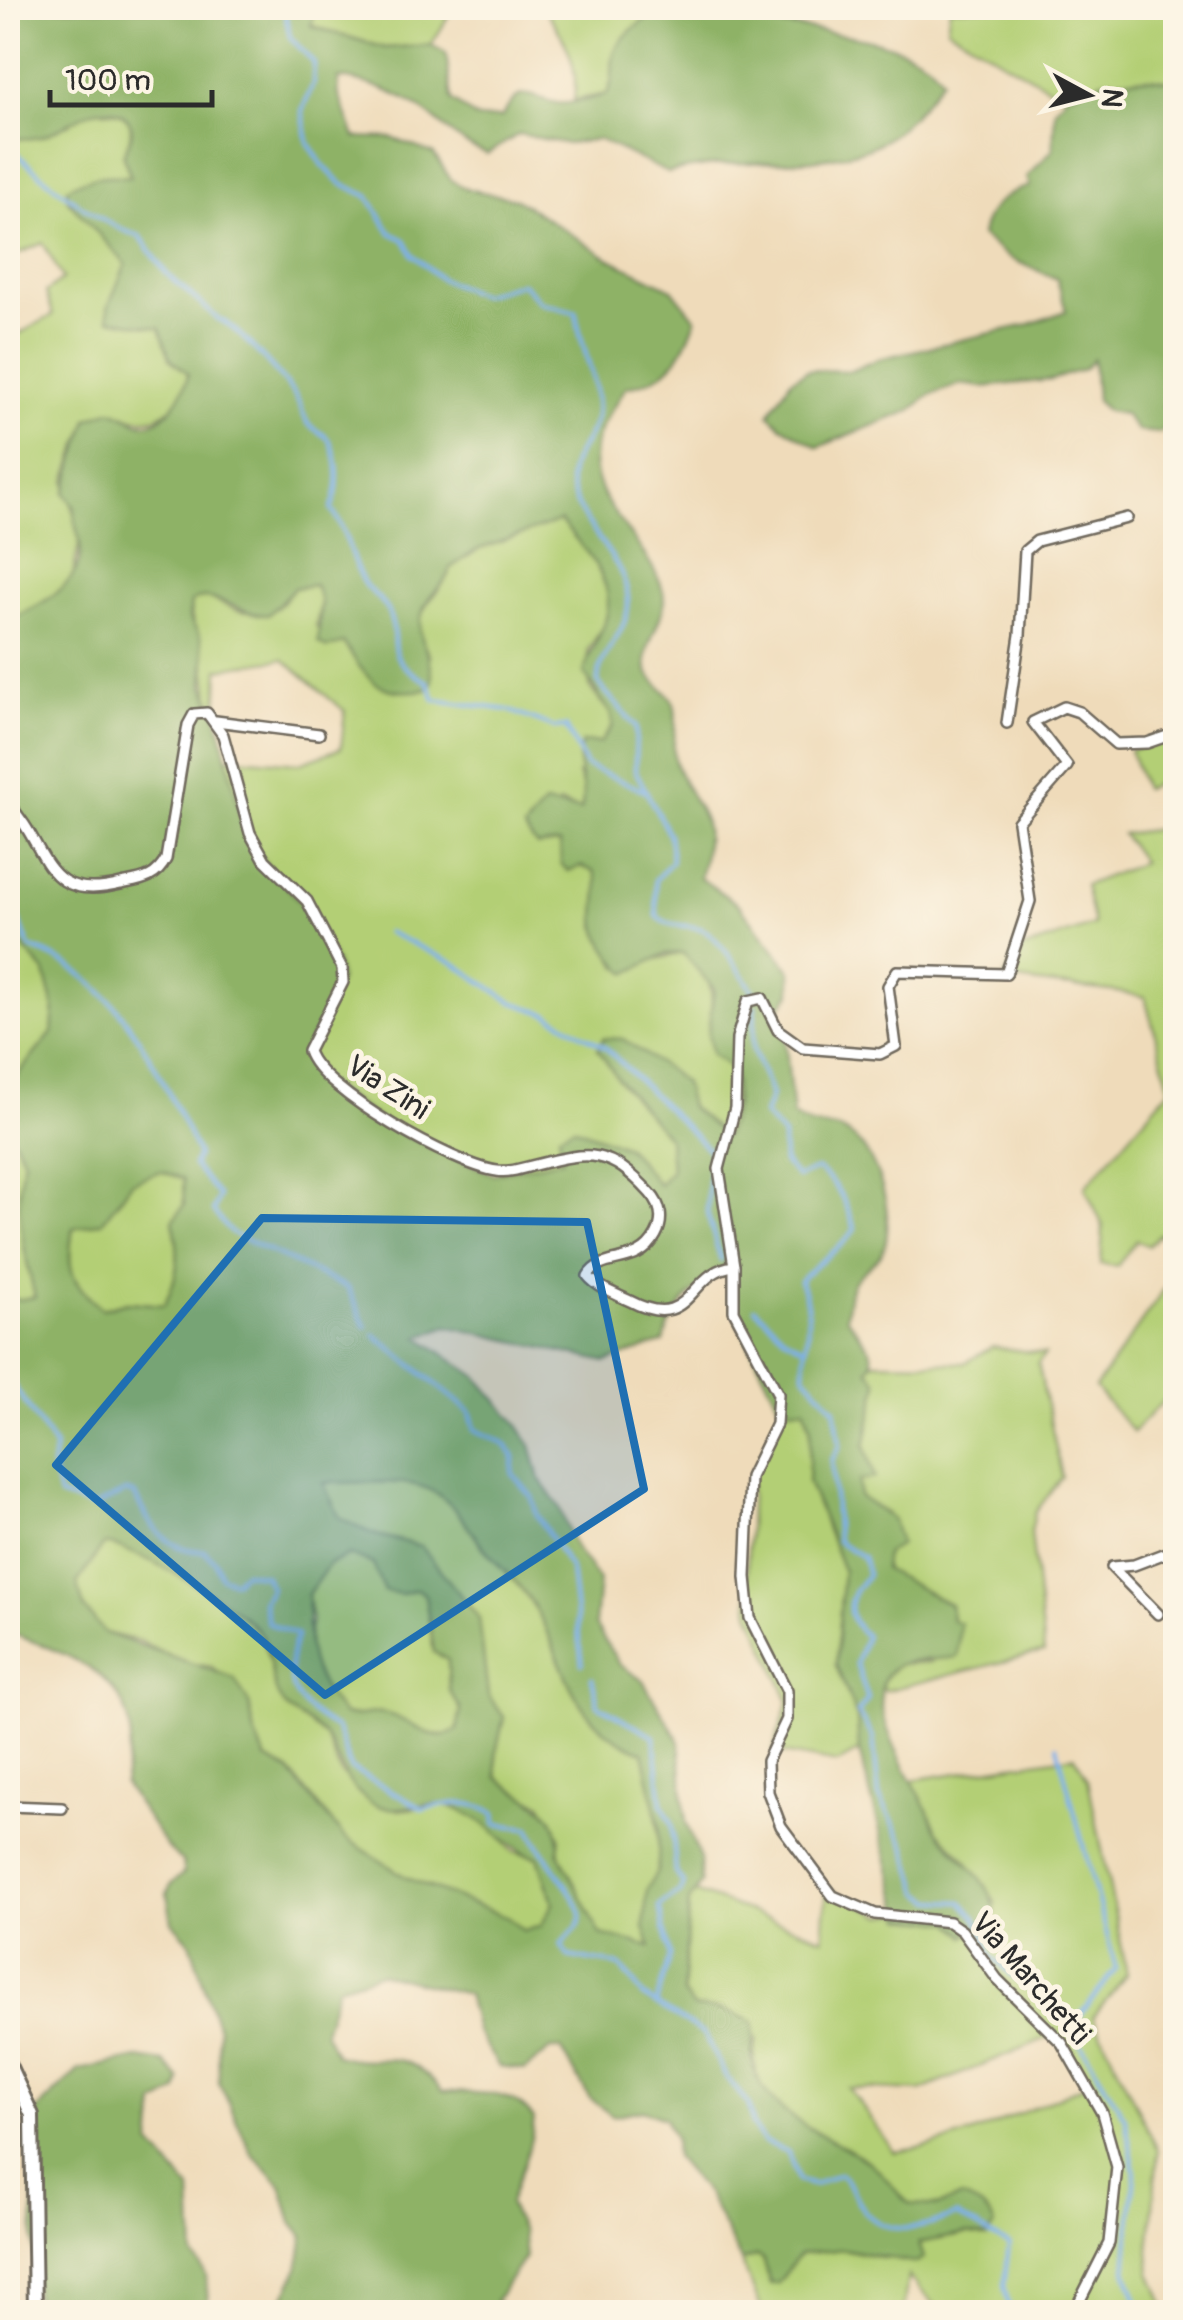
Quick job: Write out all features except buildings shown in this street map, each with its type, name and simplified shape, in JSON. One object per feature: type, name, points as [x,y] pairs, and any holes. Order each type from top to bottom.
[{"type":"street","points":[[1006,723],[1020,634],[1025,551],[1036,540],[1127,518]]},
{"type":"street","name":"Via Marchetti","points":[[1074,2312],[1109,2244],[1116,2166],[1102,2113],[1062,2043],[997,1978],[962,1931],[949,1922],[874,1914],[833,1896],[772,1808],[766,1761],[787,1719],[787,1692],[750,1618],[746,1577],[750,1477],[776,1424],[778,1394],[738,1325],[734,1266],[719,1169],[735,1108],[737,1038],[748,1001],[762,998],[778,1030],[803,1048],[880,1054],[889,1053],[898,1036],[888,986],[898,971],[1006,974],[1030,901],[1018,822],[1067,766],[1034,722],[1064,707],[1079,712],[1116,744],[1147,743],[1176,734]]},
{"type":"street","points":[[8,804],[50,870],[68,887],[94,891],[153,876],[166,859],[188,725],[194,714],[208,713],[216,721],[319,734]]},
{"type":"street","name":"Via Zini","points":[[216,721],[250,833],[265,860],[307,901],[342,968],[343,982],[308,1050],[330,1081],[386,1120],[492,1170],[513,1170],[594,1154],[620,1165],[658,1202],[661,1219],[657,1234],[640,1255],[600,1264],[588,1276],[645,1309],[668,1312],[724,1267],[734,1266]]},
{"type":"street","points":[[1158,1614],[1112,1567],[1134,1565],[1176,1549]]},
{"type":"street","points":[[8,1806],[62,1808]]},
{"type":"street","points":[[8,2062],[32,2115],[35,2312]]},
{"type":"highlighted area","points":[[262,1218],[587,1222],[644,1489],[325,1695],[56,1465]]},
{"type":"green space","points":[[672,7],[696,8],[886,44],[930,65],[942,79],[900,128],[869,148],[820,159],[718,165],[668,173],[598,139],[568,144],[519,134],[487,154],[397,95],[338,78],[339,96],[355,137],[392,138],[434,154],[451,180],[467,189],[516,199],[610,259],[672,289],[696,319],[672,365],[653,379],[626,387],[602,426],[595,450],[595,471],[612,510],[640,548],[662,588],[663,608],[648,647],[647,668],[674,704],[676,765],[706,826],[700,878],[739,905],[791,971],[791,993],[773,1017],[785,1037],[793,1116],[850,1135],[869,1157],[882,1188],[887,1237],[883,1251],[852,1285],[846,1317],[870,1349],[873,1362],[868,1369],[878,1382],[865,1446],[875,1478],[860,1480],[859,1496],[893,1520],[900,1544],[886,1553],[884,1569],[950,1605],[952,1620],[960,1623],[957,1657],[902,1663],[884,1678],[884,1715],[936,1828],[989,1891],[995,1914],[966,1936],[951,1922],[903,1918],[859,1751],[857,1717],[836,1665],[843,1570],[808,1481],[811,1430],[805,1408],[781,1409],[738,1322],[732,1266],[680,1306],[664,1342],[606,1362],[447,1326],[419,1337],[476,1376],[531,1445],[540,1479],[559,1506],[575,1548],[599,1580],[595,1625],[620,1665],[642,1680],[679,1740],[686,1823],[700,1859],[701,1883],[689,1901],[683,1994],[694,2007],[723,2010],[753,2021],[756,2075],[778,2106],[872,2165],[910,2204],[939,2206],[962,2197],[978,2205],[990,2215],[995,2226],[987,2237],[965,2234],[919,2243],[924,2258],[917,2263],[843,2249],[800,2254],[778,2283],[770,2284],[764,2260],[757,2256],[741,2261],[708,2196],[675,2157],[674,2138],[665,2118],[642,2110],[612,2116],[589,2097],[561,2049],[551,2049],[525,2070],[499,2067],[476,2031],[467,1994],[380,1973],[338,1986],[324,2031],[336,2055],[402,2061],[427,2075],[442,2091],[504,2097],[515,2101],[534,2119],[509,2204],[522,2231],[525,2257],[495,2301],[512,2312],[260,2312],[275,2310],[287,2293],[298,2266],[303,2236],[292,2222],[281,2185],[252,2154],[219,2082],[218,2029],[190,1942],[172,1922],[167,1894],[171,1884],[184,1873],[183,1862],[166,1846],[124,1784],[130,1729],[125,1708],[115,1691],[84,1665],[8,1632],[8,1295],[17,1300],[35,1297],[20,1211],[24,1160],[12,1136],[14,1079],[52,1033],[54,1007],[45,972],[8,931],[8,621],[59,591],[77,568],[80,554],[75,508],[65,493],[88,419],[111,410],[141,423],[158,420],[179,398],[188,373],[170,359],[160,328],[109,319],[108,307],[126,264],[68,200],[67,188],[82,181],[106,176],[131,177],[123,156],[132,134],[127,119],[102,109],[50,134],[8,138],[8,8],[315,8],[311,26],[385,48],[431,45],[446,53],[452,100],[477,119],[502,117],[520,96],[562,103],[607,94],[618,45],[648,18]],"holes":[[[560,521],[597,567],[607,593],[605,622],[584,673],[611,714],[613,726],[600,743],[582,742],[581,810],[544,804],[524,829],[537,846],[560,843],[561,864],[568,871],[581,866],[595,872],[597,927],[605,946],[624,970],[628,973],[665,954],[683,953],[714,989],[708,1033],[712,1054],[734,1070],[735,1106],[725,1136],[690,1107],[684,1083],[623,1039],[603,1038],[598,1049],[669,1139],[671,1170],[659,1185],[627,1147],[574,1127],[559,1134],[562,1159],[493,1174],[403,1135],[312,1074],[306,1050],[340,979],[336,963],[310,913],[256,852],[244,830],[217,714],[204,686],[204,657],[200,636],[189,618],[191,602],[209,598],[268,615],[294,588],[315,585],[321,601],[318,642],[327,648],[344,643],[368,677],[385,688],[426,690],[432,683],[432,674],[421,632],[424,607],[450,568],[477,550]],[[160,1171],[183,1179],[184,1205],[173,1221],[178,1254],[176,1274],[164,1305],[127,1302],[102,1309],[83,1291],[73,1274],[73,1228],[102,1222],[132,1182]],[[323,1483],[401,1483],[423,1487],[442,1497],[532,1603],[584,1708],[618,1740],[643,1752],[659,1826],[658,1869],[647,1890],[644,1928],[651,1947],[601,1935],[558,1851],[558,1836],[549,1814],[497,1777],[496,1752],[504,1717],[488,1695],[479,1618],[421,1546],[373,1534],[340,1518]],[[104,1544],[163,1567],[233,1608],[260,1633],[275,1688],[284,1705],[322,1733],[358,1793],[386,1808],[438,1805],[461,1810],[525,1853],[538,1857],[553,1903],[541,1926],[524,1931],[508,1918],[407,1878],[344,1837],[288,1771],[266,1759],[255,1734],[249,1704],[234,1678],[105,1633],[84,1608],[77,1583]],[[350,1555],[373,1564],[384,1591],[401,1594],[418,1589],[425,1595],[434,1652],[448,1660],[449,1690],[461,1709],[457,1730],[438,1735],[383,1713],[344,1715],[331,1699],[315,1672],[308,1630],[308,1594],[329,1564]]]},
{"type":"green space","points":[[315,8],[454,8],[431,45],[385,48],[310,25]]},
{"type":"green space","points":[[544,8],[665,8],[629,32],[607,94],[574,100],[575,75],[569,51]]},
{"type":"green space","points":[[717,8],[801,8],[795,27],[753,21]]},
{"type":"green space","points":[[950,8],[1166,8],[1175,19],[1175,82],[1150,78],[1065,97],[947,28]]},
{"type":"green space","points":[[1150,78],[1176,82],[1176,398],[1164,404],[1170,421],[1160,433],[1137,431],[1124,414],[1107,411],[1096,401],[1093,359],[1084,369],[1051,380],[982,387],[961,384],[930,395],[910,411],[818,447],[769,414],[791,380],[808,370],[851,371],[878,359],[1027,325],[1066,311],[1057,279],[1009,258],[981,236],[983,226],[997,203],[1030,186],[1027,177],[1053,149],[1055,109],[1067,95],[1105,80]]},
{"type":"green space","points":[[95,110],[118,113],[129,121],[130,135],[123,156],[131,177],[68,188],[68,200],[126,264],[109,319],[160,328],[170,359],[188,373],[186,385],[174,405],[157,417],[124,414],[81,438],[66,481],[80,539],[72,580],[34,610],[8,621],[8,340],[53,315],[46,292],[63,279],[43,243],[8,258],[8,138],[19,139]]},
{"type":"green space","points":[[560,520],[589,549],[610,596],[605,624],[588,650],[590,688],[611,714],[613,726],[600,743],[591,742],[578,775],[586,794],[581,811],[559,803],[560,843],[581,866],[595,871],[600,888],[596,926],[618,967],[684,953],[703,972],[712,997],[708,1033],[733,1082],[726,1137],[693,1111],[671,1072],[648,1057],[618,1079],[669,1139],[671,1170],[659,1185],[627,1147],[574,1127],[561,1141],[562,1159],[513,1174],[403,1135],[312,1074],[256,852],[245,830],[225,757],[300,763],[341,748],[345,711],[283,659],[219,669],[217,714],[192,617],[191,601],[199,598],[253,612],[277,608],[294,588],[315,585],[321,601],[316,627],[344,643],[359,666],[430,656],[419,627],[421,616],[450,568],[477,550]]},
{"type":"green space","points":[[1175,738],[1175,777],[1144,789],[1130,750]]},
{"type":"green space","points":[[1175,827],[1175,1246],[1159,1234],[1148,1246],[1137,1240],[1117,1266],[1101,1264],[1103,1226],[1085,1187],[1170,1089],[1145,997],[1004,977],[1019,950],[1094,925],[1085,885],[1143,863],[1122,834]]},
{"type":"green space","points":[[8,931],[45,972],[54,1007],[52,1033],[14,1079],[12,1136],[25,1160],[20,1211],[35,1297],[17,1300],[8,1295]]},
{"type":"green space","points":[[160,1171],[183,1178],[184,1205],[173,1221],[177,1264],[169,1294],[164,1305],[127,1302],[102,1309],[83,1291],[73,1274],[73,1228],[118,1202],[132,1182]]},
{"type":"green space","points":[[1175,1274],[1175,1389],[1133,1432],[1095,1388]]},
{"type":"green space","points":[[992,1347],[1045,1354],[1038,1363],[1062,1477],[1035,1513],[1031,1532],[1044,1652],[884,1691],[881,1682],[898,1664],[931,1662],[952,1621],[950,1604],[884,1570],[887,1514],[859,1497],[860,1480],[873,1470],[865,1446],[878,1382],[868,1369],[873,1362],[965,1363]]},
{"type":"green space","points":[[805,1408],[811,1431],[808,1481],[843,1570],[836,1665],[857,1717],[859,1751],[838,1763],[773,1751],[789,1701],[750,1612],[747,1578],[751,1480],[781,1409]]},
{"type":"green space","points":[[322,1482],[412,1484],[441,1496],[532,1603],[584,1708],[618,1740],[643,1752],[658,1835],[656,1875],[645,1911],[651,1948],[601,1936],[580,1900],[558,1851],[560,1837],[541,1803],[516,1794],[497,1777],[496,1752],[504,1717],[488,1696],[478,1618],[421,1546],[373,1534],[340,1518]]},
{"type":"green space","points":[[104,1543],[128,1547],[232,1606],[261,1635],[284,1706],[325,1736],[341,1774],[398,1810],[445,1805],[472,1814],[494,1829],[512,1851],[538,1857],[553,1903],[541,1926],[525,1931],[508,1918],[407,1878],[344,1837],[289,1771],[266,1759],[255,1734],[249,1704],[212,1667],[186,1663],[139,1641],[105,1633],[84,1608],[77,1583]]},
{"type":"green space","points":[[350,1555],[368,1560],[401,1594],[418,1589],[425,1595],[434,1652],[448,1660],[449,1690],[461,1709],[457,1730],[439,1735],[377,1712],[363,1718],[344,1715],[316,1683],[306,1651],[311,1620],[308,1594],[329,1564]]},
{"type":"green space","points":[[1075,1756],[1088,1780],[1127,1974],[1093,2017],[1158,2150],[1149,2252],[1151,2272],[1167,2312],[941,2312],[908,2276],[903,2312],[763,2312],[741,2261],[757,2255],[764,2261],[771,2284],[778,2283],[800,2254],[843,2249],[884,2258],[918,2243],[965,2234],[987,2237],[962,2198],[939,2206],[910,2204],[866,2160],[788,2115],[760,2084],[755,2063],[757,2039],[723,2010],[694,2007],[683,1994],[689,1901],[695,1892],[823,1938],[827,1888],[882,1915],[996,1903],[964,1857],[937,1831],[910,1780]],"holes":[[[1056,2034],[1085,2085],[968,2135],[894,2152],[849,2088],[920,2091]]]},
{"type":"green space","points":[[138,2058],[164,2062],[180,2080],[178,2091],[155,2104],[151,2144],[191,2190],[194,2256],[206,2275],[208,2305],[243,2312],[35,2312],[32,2115],[79,2070]]},
{"type":"waterway","points":[[284,8],[290,37],[314,63],[313,84],[302,111],[308,142],[340,183],[368,196],[391,233],[405,240],[413,255],[441,279],[480,295],[522,283],[541,303],[576,312],[597,405],[594,425],[573,464],[570,481],[581,512],[625,582],[628,610],[603,661],[598,683],[636,727],[635,770],[669,835],[672,861],[655,880],[657,916],[667,923],[708,933],[730,956],[753,991]]},
{"type":"waterway","points":[[8,143],[70,197],[108,222],[140,236],[166,273],[246,340],[294,394],[312,428],[328,438],[338,475],[331,509],[365,585],[390,617],[396,655],[428,682],[435,700],[508,710],[555,728],[566,727],[586,766],[645,791]]},
{"type":"waterway","points":[[8,892],[30,948],[62,961],[89,980],[134,1032],[198,1155],[193,1165],[219,1196],[213,1211],[231,1233],[348,1288],[366,1327]]},
{"type":"waterway","points":[[387,932],[454,963],[512,1002],[548,1014],[606,1048],[710,1151],[707,1213],[721,1260]]},
{"type":"waterway","points":[[755,1007],[753,1049],[771,1095],[764,1115],[783,1136],[784,1163],[797,1177],[817,1169],[825,1175],[841,1195],[855,1229],[800,1281],[808,1317],[804,1374],[835,1409],[840,1446],[832,1460],[837,1541],[863,1557],[868,1575],[855,1590],[850,1605],[853,1621],[866,1636],[856,1663],[868,1699],[858,1713],[873,1737],[879,1796],[905,1845],[920,1892],[934,1901],[962,1902],[976,1917],[992,1957],[1023,1985],[1050,2001],[1071,2028],[1125,2118],[1135,2173],[1126,2270],[1139,2307],[1147,2312]]},
{"type":"waterway","points":[[755,1308],[785,1337],[804,1347]]},
{"type":"waterway","points":[[375,1335],[470,1412],[475,1430],[504,1443],[514,1456],[513,1474],[532,1497],[537,1515],[571,1570],[582,1664]]},
{"type":"waterway","points":[[8,1377],[55,1447],[52,1466],[59,1496],[93,1507],[126,1492],[135,1495],[161,1535],[180,1547],[204,1551],[216,1562],[221,1577],[234,1581],[244,1572],[264,1575],[271,1588],[263,1601],[268,1623],[297,1635],[290,1667],[295,1692],[311,1712],[337,1729],[350,1768],[423,1809],[468,1804],[495,1813],[496,1824],[529,1828],[580,1912],[578,1926],[561,1945],[568,1956],[621,1966],[644,1997],[704,2034],[726,2077],[749,2105],[752,2124],[764,2142],[788,2152],[798,2181],[814,2185],[839,2174],[866,2213],[887,2226],[910,2228],[956,2215],[1009,2245],[1004,2285],[1009,2307],[1017,2312]]},
{"type":"waterway","points":[[592,1678],[598,1705],[654,1736],[662,1804],[672,1824],[676,1873],[683,1883],[680,1892],[659,1906],[670,1955],[656,2004]]},
{"type":"waterway","points":[[1057,1746],[1116,1969],[1071,2028]]}]
